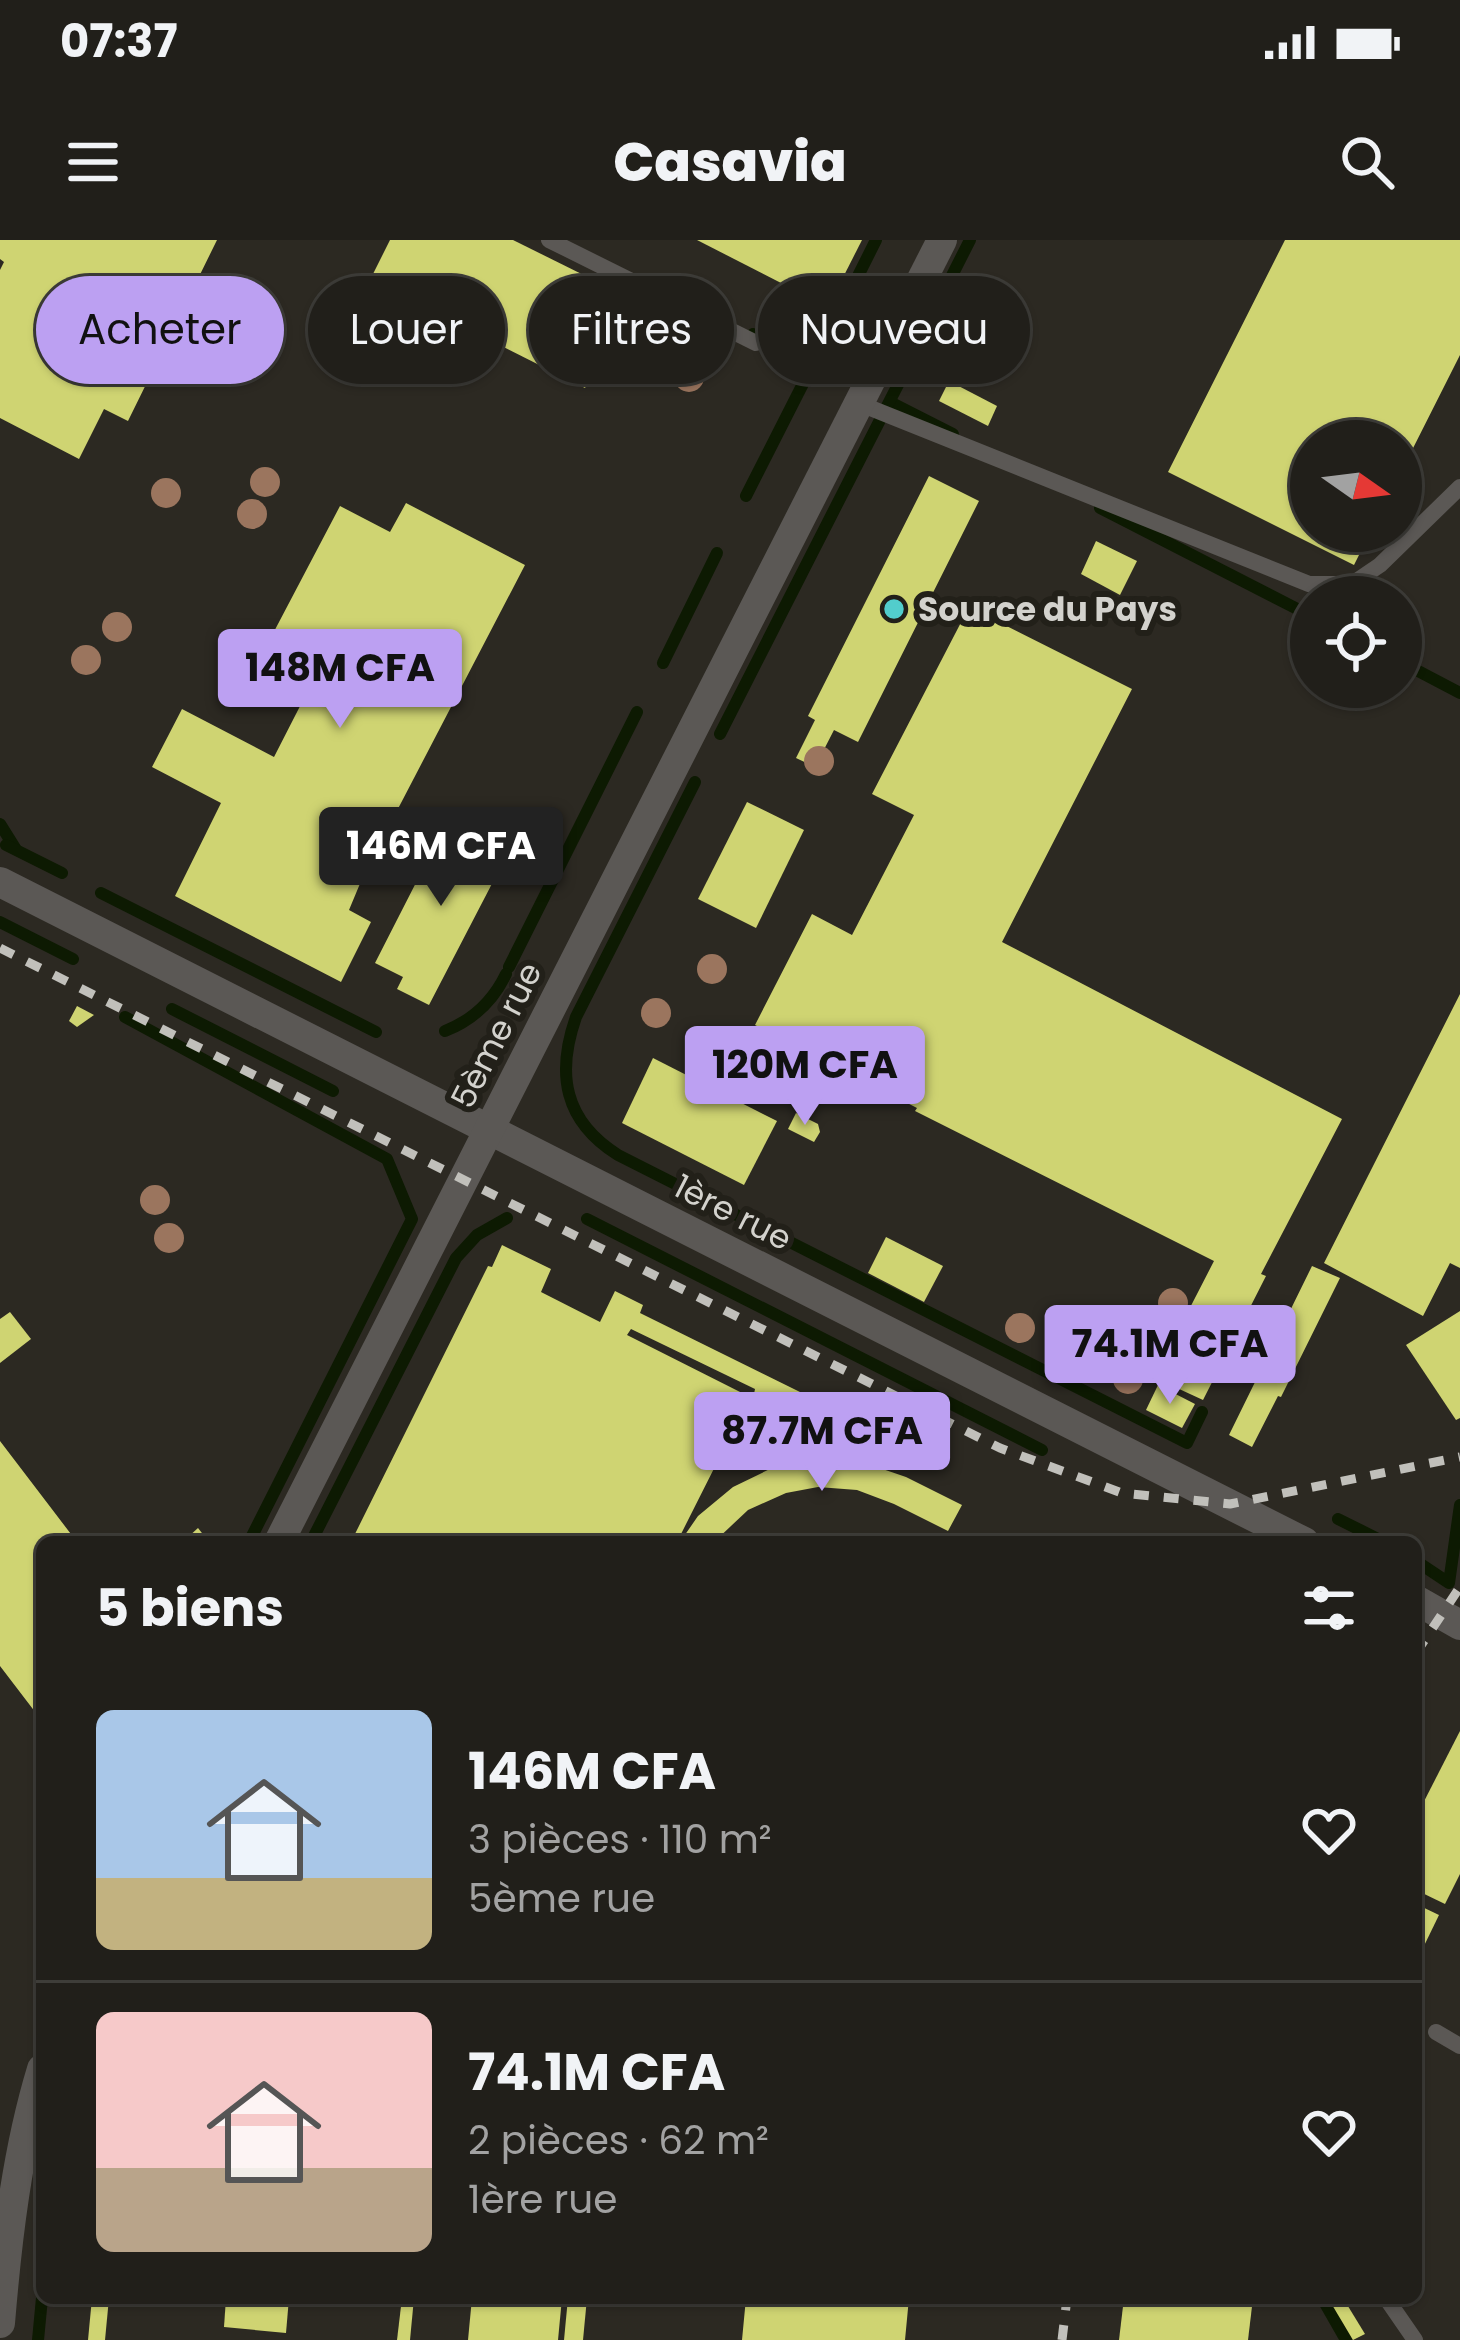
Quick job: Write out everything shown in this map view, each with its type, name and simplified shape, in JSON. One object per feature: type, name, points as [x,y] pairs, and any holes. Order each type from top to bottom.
[{"type":"street","name":"5ème rue","points":[[282,1536],[941,240]]},
{"type":"street","name":"1ère rue","points":[[0,882],[1292,1536]]},
{"type":"street","points":[[1422,1603],[1460,1625]]},
{"type":"street","points":[[0,2323],[7,2240],[36,2088]]},
{"type":"lane","points":[[550,240],[756,343]]},
{"type":"lane","points":[[859,403],[1309,584],[1352,584],[1380,566],[1460,487]]},
{"type":"lane","points":[[1436,2032],[1460,2046]]},
{"type":"lane","points":[[1389,2304],[1415,2340]]},
{"type":"building","points":[[0,240],[217,240],[199,276],[36,276],[36,384],[146,384],[128,421],[104,409],[79,459],[0,418],[0,270],[4,262]]},
{"type":"building","points":[[390,240],[513,240],[586,276],[529,276],[529,360],[505,348],[505,276],[372,276]]},
{"type":"building","points":[[697,240],[862,240],[844,276],[767,276]]},
{"type":"building","points":[[1285,240],[1460,240],[1460,355],[1422,430],[1422,420],[1290,420],[1290,533],[1168,472]]},
{"type":"building","points":[[948,384],[955,384],[997,406],[988,426],[939,401]]},
{"type":"building","name":"Source du Pays","points":[[929,476],[979,501],[858,742],[834,730],[815,767],[796,758],[815,720],[808,716]]},
{"type":"building","points":[[406,503],[525,565],[364,874],[349,910],[371,922],[341,982],[175,896],[221,803],[152,767],[182,709],[274,757],[319,669],[268,643],[340,506],[390,532]]},
{"type":"building","points":[[1096,541],[1137,561],[1120,595],[1081,574]]},
{"type":"building","points":[[1328,552],[1360,552],[1354,565]]},
{"type":"building","points":[[969,607],[1132,689],[1002,942],[1342,1119],[1261,1274],[1266,1276],[1203,1400],[1177,1388],[1182,1380],[1159,1368],[1214,1261],[755,1025],[812,914],[852,935],[914,815],[872,794]]},
{"type":"building","points":[[747,802],[804,830],[756,928],[698,899]]},
{"type":"building","points":[[449,818],[510,849],[429,1005],[397,989],[403,977],[375,963]]},
{"type":"building","points":[[1460,994],[1460,1268],[1450,1263],[1423,1316],[1324,1263]]},
{"type":"building","points":[[77,1006],[94,1015],[77,1027],[69,1021]]},
{"type":"building","points":[[653,1058],[777,1121],[744,1185],[622,1123]]},
{"type":"building","points":[[796,1113],[818,1124],[820,1132],[814,1142],[788,1129]]},
{"type":"building","points":[[886,1237],[943,1266],[924,1302],[868,1273]]},
{"type":"building","points":[[502,1245],[551,1269],[541,1292],[600,1322],[615,1291],[643,1305],[640,1313],[800,1392],[792,1411],[631,1329],[627,1335],[750,1397],[680,1536],[354,1536],[488,1266],[492,1267]]},
{"type":"building","points":[[1312,1266],[1340,1278],[1252,1447],[1229,1435]]},
{"type":"building","points":[[1460,1311],[1460,1418],[1456,1420],[1406,1345]]},
{"type":"building","points":[[10,1312],[31,1339],[0,1363],[0,1319]]},
{"type":"building","points":[[1158,1385],[1195,1404],[1182,1428],[1146,1410]]},
{"type":"building","points":[[0,1441],[72,1536],[36,1536],[36,1713],[0,1666]]},
{"type":"building","points":[[816,1458],[862,1462],[906,1477],[962,1505],[948,1531],[857,1490],[818,1487],[786,1493],[748,1510],[720,1536],[684,1536],[698,1516],[733,1487],[774,1467]]},
{"type":"building","points":[[1460,1731],[1460,1874],[1445,1904],[1422,1893],[1422,1805]]},
{"type":"building","points":[[1422,1907],[1439,1915],[1422,1950]]},
{"type":"building","points":[[91,2304],[108,2304],[105,2340],[88,2340]]},
{"type":"building","points":[[226,2304],[288,2304],[286,2333],[224,2327]]},
{"type":"building","points":[[401,2304],[413,2304],[410,2340],[397,2340]]},
{"type":"building","points":[[471,2304],[561,2304],[558,2340],[468,2340]]},
{"type":"building","points":[[567,2304],[586,2304],[583,2340],[564,2340]]},
{"type":"building","points":[[745,2304],[908,2304],[905,2340],[742,2340]]},
{"type":"building","points":[[1123,2304],[1252,2304],[1248,2340],[1119,2340]]},
{"type":"building","points":[[1332,2304],[1347,2304],[1365,2334],[1353,2340]]},
{"type":"waterway","points":[[858,276],[876,240]]},
{"type":"waterway","points":[[952,276],[970,240]]},
{"type":"waterway","points":[[746,496],[813,364],[753,334]]},
{"type":"waterway","points":[[720,734],[898,384]]},
{"type":"waterway","points":[[890,402],[953,434]]},
{"type":"waterway","points":[[1100,508],[1290,605]]},
{"type":"waterway","points":[[663,663],[717,553]]},
{"type":"waterway","points":[[1422,673],[1460,693]]},
{"type":"waterway","points":[[509,967],[637,712]]},
{"type":"waterway","points":[[695,782],[576,1017],[566,1077],[569,1095],[586,1127],[618,1155],[1187,1443],[1202,1412]]},
{"type":"waterway","points":[[0,824],[15,848]]},
{"type":"waterway","points":[[6,845],[62,873]]},
{"type":"waterway","points":[[101,893],[376,1032]]},
{"type":"waterway","points":[[0,922],[73,959]]},
{"type":"waterway","points":[[445,1031],[481,1008],[506,974]]},
{"type":"waterway","points":[[172,1009],[333,1091]]},
{"type":"waterway","points":[[125,1017],[387,1159],[412,1219],[252,1536]]},
{"type":"waterway","points":[[314,1536],[456,1258],[477,1235],[507,1218]]},
{"type":"waterway","points":[[587,1219],[1042,1450]]},
{"type":"waterway","points":[[1422,1565],[1449,1583],[1460,1505]]},
{"type":"waterway","points":[[1338,1519],[1372,1536]]},
{"type":"waterway","points":[[38,2340],[41,2304]]},
{"type":"waterway","points":[[1325,2304],[1346,2340]]},
{"type":"railway","points":[[0,948],[1000,1448],[1122,1493],[1230,1504],[1460,1457]]},
{"type":"railway","points":[[1422,1644],[1460,1587]]},
{"type":"railway","points":[[1062,2340],[1066,2304]]},
{"type":"place","name":"Source du Pays","points":[[894,609]]}]
